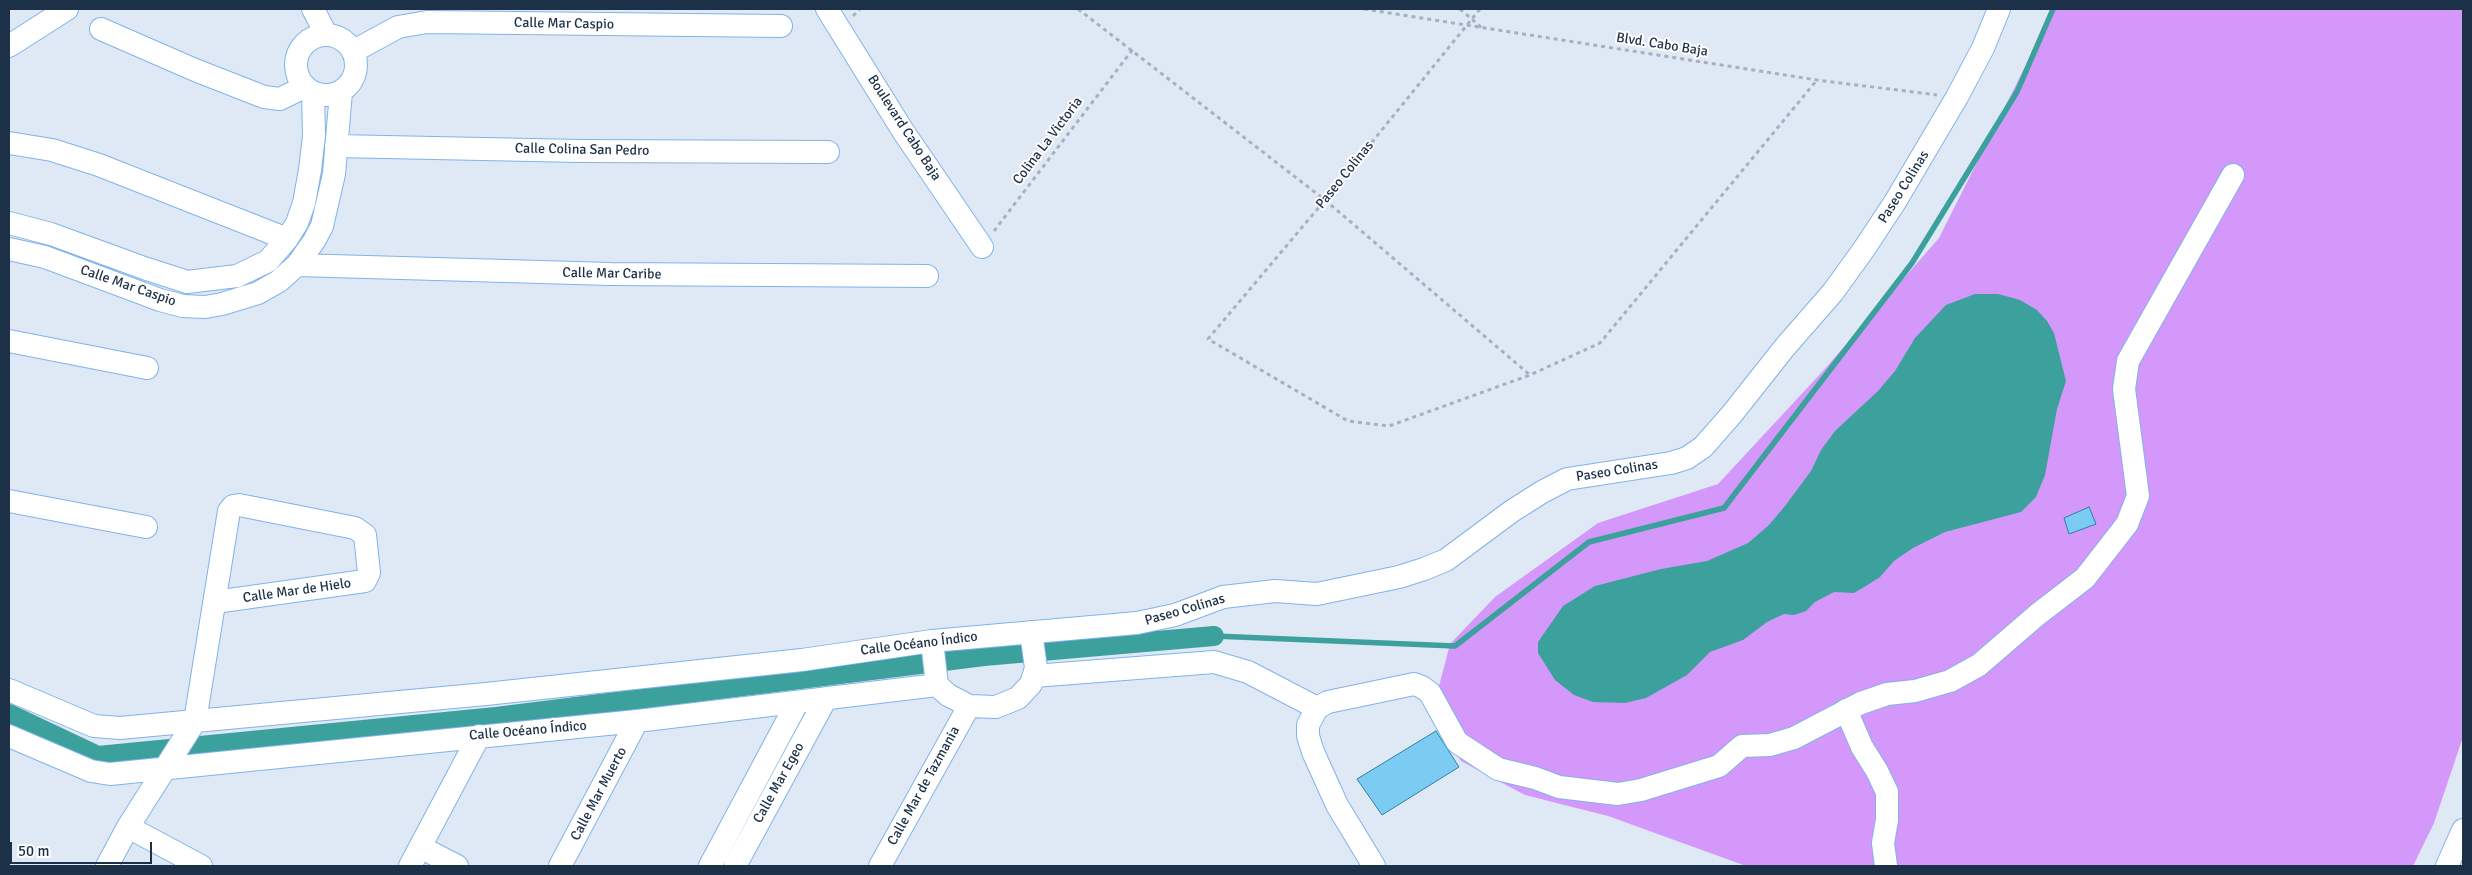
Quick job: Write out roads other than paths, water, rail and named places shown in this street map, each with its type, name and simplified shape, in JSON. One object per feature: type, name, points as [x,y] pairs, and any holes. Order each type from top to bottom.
[{"type":"street","points":[[9,46],[67,9]]},
{"type":"street","points":[[313,9],[326,34]]},
{"type":"street","name":"Boulevard Cabo Baja","points":[[827,9],[903,131],[982,247]]},
{"type":"street","name":"Paseo Colinas","points":[[1033,653],[1137,623],[1175,615],[1223,598],[1275,591],[1317,594],[1400,577],[1446,560],[1512,511],[1542,492],[1566,480],[1671,463],[1686,458],[1703,447],[1833,292],[1895,202],[1957,97],[1983,48],[1999,9]]},
{"type":"street","name":"Calle Mar Caspio","points":[[354,51],[398,28],[426,22],[781,26]]},
{"type":"street","points":[[101,29],[195,70],[264,97],[280,99],[309,90]]},
{"type":"street","points":[[326,34],[337,36],[347,42],[354,51],[357,62],[356,74],[350,85],[341,92],[327,96],[309,90],[297,74],[296,60],[301,47],[312,37],[326,34]]},
{"type":"street","name":"Calle Mar Caspio","points":[[9,223],[51,234],[187,282],[237,276],[268,261],[287,239],[297,223],[304,204],[314,136],[309,90]]},
{"type":"street","name":"Calle Mar Caspio","points":[[9,249],[46,257],[160,300],[183,306],[205,307],[243,299],[258,293],[279,281],[297,265],[314,241],[324,218],[334,174],[341,92]]},
{"type":"street","points":[[9,143],[52,150],[99,165],[287,239]]},
{"type":"street","name":"Calle Colina San Pedro","points":[[336,146],[590,151],[828,152]]},
{"type":"street","points":[[1374,866],[1337,805],[1313,752],[1308,736],[1308,725],[1317,708],[1328,702],[1414,684],[1430,693],[1458,742],[1498,769],[1535,778],[1559,787],[1618,794],[1641,790],[1719,766],[1742,746],[1770,745],[1794,738],[1846,710],[1887,694],[1915,691],[1950,681],[1979,665],[2037,615],[2085,578],[2117,539],[2134,511],[2138,496],[2136,465],[2124,389],[2128,361],[2233,176]]},
{"type":"street","points":[[46,257],[51,234]]},
{"type":"street","name":"Calle Mar Caribe","points":[[297,265],[610,274],[927,276]]},
{"type":"street","points":[[9,341],[148,368]]},
{"type":"street","points":[[9,501],[146,527]]},
{"type":"street","name":"Calle Mar de Hielo","points":[[193,723],[215,602],[226,519],[229,511],[236,505],[355,528],[365,535],[369,573],[365,582],[215,602]]},
{"type":"street","points":[[934,664],[948,695],[969,706],[980,708],[1009,703],[1026,690],[1033,653],[1214,662],[1248,672],[1317,708]]},
{"type":"street","name":"Calle Océano Índico","points":[[9,690],[82,722],[107,729],[193,723],[802,660],[934,664],[1033,653]]},
{"type":"street","name":"Calle Océano Índico","points":[[9,736],[72,764],[102,774],[171,761],[480,736],[638,721],[824,700],[934,664]]},
{"type":"street","name":"Calle Mar Egeo","points":[[735,866],[824,700]]},
{"type":"street","name":"Calle Mar Egeo","points":[[710,866],[798,702]]},
{"type":"street","name":"Calle Mar de Tazmania","points":[[880,866],[969,706]]},
{"type":"street","points":[[1846,710],[1862,747],[1887,792],[1888,820],[1883,843],[1886,866]]},
{"type":"street","name":"Calle Mar Muerto","points":[[560,866],[638,721]]},
{"type":"street","points":[[107,866],[128,827],[193,723]]},
{"type":"street","points":[[410,866],[480,736]]},
{"type":"street","points":[[128,827],[201,866]]},
{"type":"street","points":[[420,846],[457,866]]},
{"type":"waterway","points":[[1214,636],[1455,646],[1589,542],[1724,508],[1912,263],[2017,92],[2053,9]]},
{"type":"waterway","points":[[9,714],[98,756],[496,717],[984,656],[1214,636]]}]
